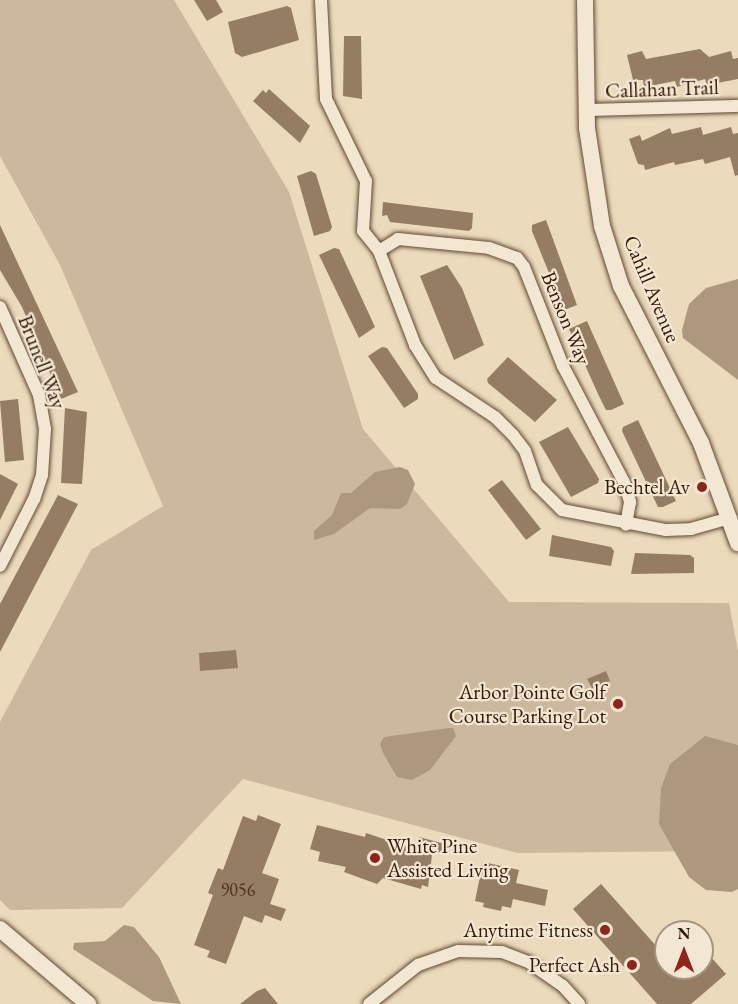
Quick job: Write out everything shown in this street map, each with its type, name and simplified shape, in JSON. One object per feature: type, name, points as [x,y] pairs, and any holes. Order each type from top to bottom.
[{"type":"street","points":[[321,0],[326,99],[366,181],[363,231],[379,250],[415,345],[436,378],[495,417],[513,435],[525,451],[537,485],[549,500],[562,510],[626,525],[680,530],[730,518]]},
{"type":"street","name":"Cahill Avenue","points":[[585,0],[586,110],[594,190],[615,268],[636,319],[697,435],[738,543]]},
{"type":"street","name":"Callahan Trail","points":[[586,110],[738,106]]},
{"type":"street","name":"Benson Way","points":[[379,250],[398,239],[489,248],[517,258],[524,267],[563,366],[628,490],[626,525]]},
{"type":"street","name":"Brunell Way","points":[[0,307],[39,395],[45,439],[34,499],[0,566]]},
{"type":"street","points":[[0,929],[88,1004]]},
{"type":"street","points":[[369,1004],[418,965],[459,951],[502,952],[530,963],[563,987],[579,1004]]},
{"type":"shaded area","points":[[0,0],[174,0],[289,192],[363,429],[509,602],[729,603],[738,651],[738,828],[707,851],[517,853],[243,779],[122,908],[10,910],[0,900],[0,722],[91,550],[163,506],[60,265],[0,156]]},
{"type":"shaded area","points":[[738,279],[738,380],[683,338],[682,330],[689,304],[706,288]]},
{"type":"shaded area","points":[[400,467],[408,470],[415,484],[407,504],[400,509],[370,508],[334,534],[314,540],[314,531],[332,515],[341,493],[351,493],[375,472]]},
{"type":"shaded area","points":[[453,728],[456,736],[430,770],[412,780],[397,777],[380,744],[384,737]]},
{"type":"shaded area","points":[[705,736],[738,745],[738,889],[732,892],[706,890],[689,877],[659,824],[661,788],[670,764]]},
{"type":"shaded area","points":[[124,925],[134,927],[159,957],[181,1004],[153,1001],[73,949],[74,943],[105,941]]},
{"type":"building","points":[[194,0],[216,0],[223,12],[207,21]]},
{"type":"building","points":[[287,6],[291,8],[299,40],[242,57],[235,53],[228,22]]},
{"type":"building","points":[[344,36],[361,36],[362,99],[343,96]]},
{"type":"building","points":[[700,49],[709,57],[731,51],[733,59],[738,58],[738,79],[707,85],[705,79],[677,87],[675,81],[644,87],[643,80],[633,80],[627,55],[642,51],[646,59]]},
{"type":"building","points":[[269,89],[310,126],[300,143],[253,101],[263,90],[266,93]]},
{"type":"building","points":[[701,127],[703,135],[731,127],[733,134],[738,133],[738,175],[735,176],[730,157],[705,164],[703,159],[675,165],[674,162],[645,170],[644,165],[638,164],[629,139],[640,135],[642,141],[670,128],[672,134]]},
{"type":"building","points":[[311,171],[316,174],[332,227],[330,231],[314,236],[297,176]]},
{"type":"building","points":[[383,202],[473,213],[472,228],[469,231],[390,222],[387,215],[382,216]]},
{"type":"building","points":[[546,220],[577,305],[564,310],[532,231],[532,225]]},
{"type":"building","points":[[0,225],[78,392],[61,399],[22,307],[0,270]]},
{"type":"building","points":[[334,248],[339,249],[375,327],[359,338],[319,255]]},
{"type":"building","points":[[447,265],[462,288],[484,345],[454,360],[420,276]]},
{"type":"building","points":[[587,321],[624,404],[611,410],[606,410],[569,329]]},
{"type":"building","points":[[382,347],[387,348],[418,394],[418,399],[404,408],[368,356]]},
{"type":"building","points":[[508,357],[557,400],[535,422],[488,383],[487,379]]},
{"type":"building","points":[[18,399],[24,460],[5,462],[0,401]]},
{"type":"building","points":[[65,408],[87,412],[82,484],[61,483]]},
{"type":"building","points":[[638,420],[676,501],[663,507],[658,507],[622,431],[623,427]]},
{"type":"building","points":[[568,427],[599,479],[598,483],[571,497],[539,442]]},
{"type":"building","points":[[0,474],[18,484],[0,520]]},
{"type":"building","points":[[502,480],[541,529],[526,540],[488,490]]},
{"type":"building","points":[[58,495],[78,504],[0,652],[0,604]]},
{"type":"building","points":[[552,535],[611,547],[614,551],[611,566],[549,556]]},
{"type":"building","points":[[635,553],[690,555],[694,558],[694,573],[631,574]]},
{"type":"building","points":[[236,650],[238,668],[200,671],[199,653]]},
{"type":"building","points":[[606,671],[610,681],[592,688],[587,679]]},
{"type":"building","points":[[258,815],[281,824],[262,873],[279,879],[270,904],[286,909],[281,921],[265,915],[262,923],[244,916],[226,964],[207,957],[210,951],[194,945],[213,895],[208,893],[218,868],[223,870],[243,816],[256,821]]},
{"type":"building","name":"White Pine Assisted Living","points":[[317,825],[365,837],[366,833],[432,855],[428,887],[422,885],[421,889],[383,878],[377,884],[344,872],[346,867],[318,861],[320,852],[310,849]]},
{"type":"building","points":[[419,837],[445,844],[442,853],[416,845]]},
{"type":"building","points":[[483,862],[519,870],[516,883],[548,890],[545,906],[513,899],[511,908],[502,906],[501,911],[483,907],[484,903],[475,901]]},
{"type":"building","points":[[601,884],[654,944],[654,980],[714,980],[714,960],[726,974],[691,1004],[657,1004],[573,909]]},
{"type":"building","points":[[265,988],[278,1004],[240,1004],[257,991]]},
{"type":"place","name":"Bechtel Av","points":[[702,487]]},
{"type":"place","name":"Arbor Pointe Golf Course Parking Lot","points":[[618,704]]},
{"type":"place","name":"White Pine Assisted Living","points":[[375,858]]},
{"type":"place","name":"Anytime Fitness","points":[[605,930]]},
{"type":"place","name":"Perfect Ash","points":[[632,965]]}]
